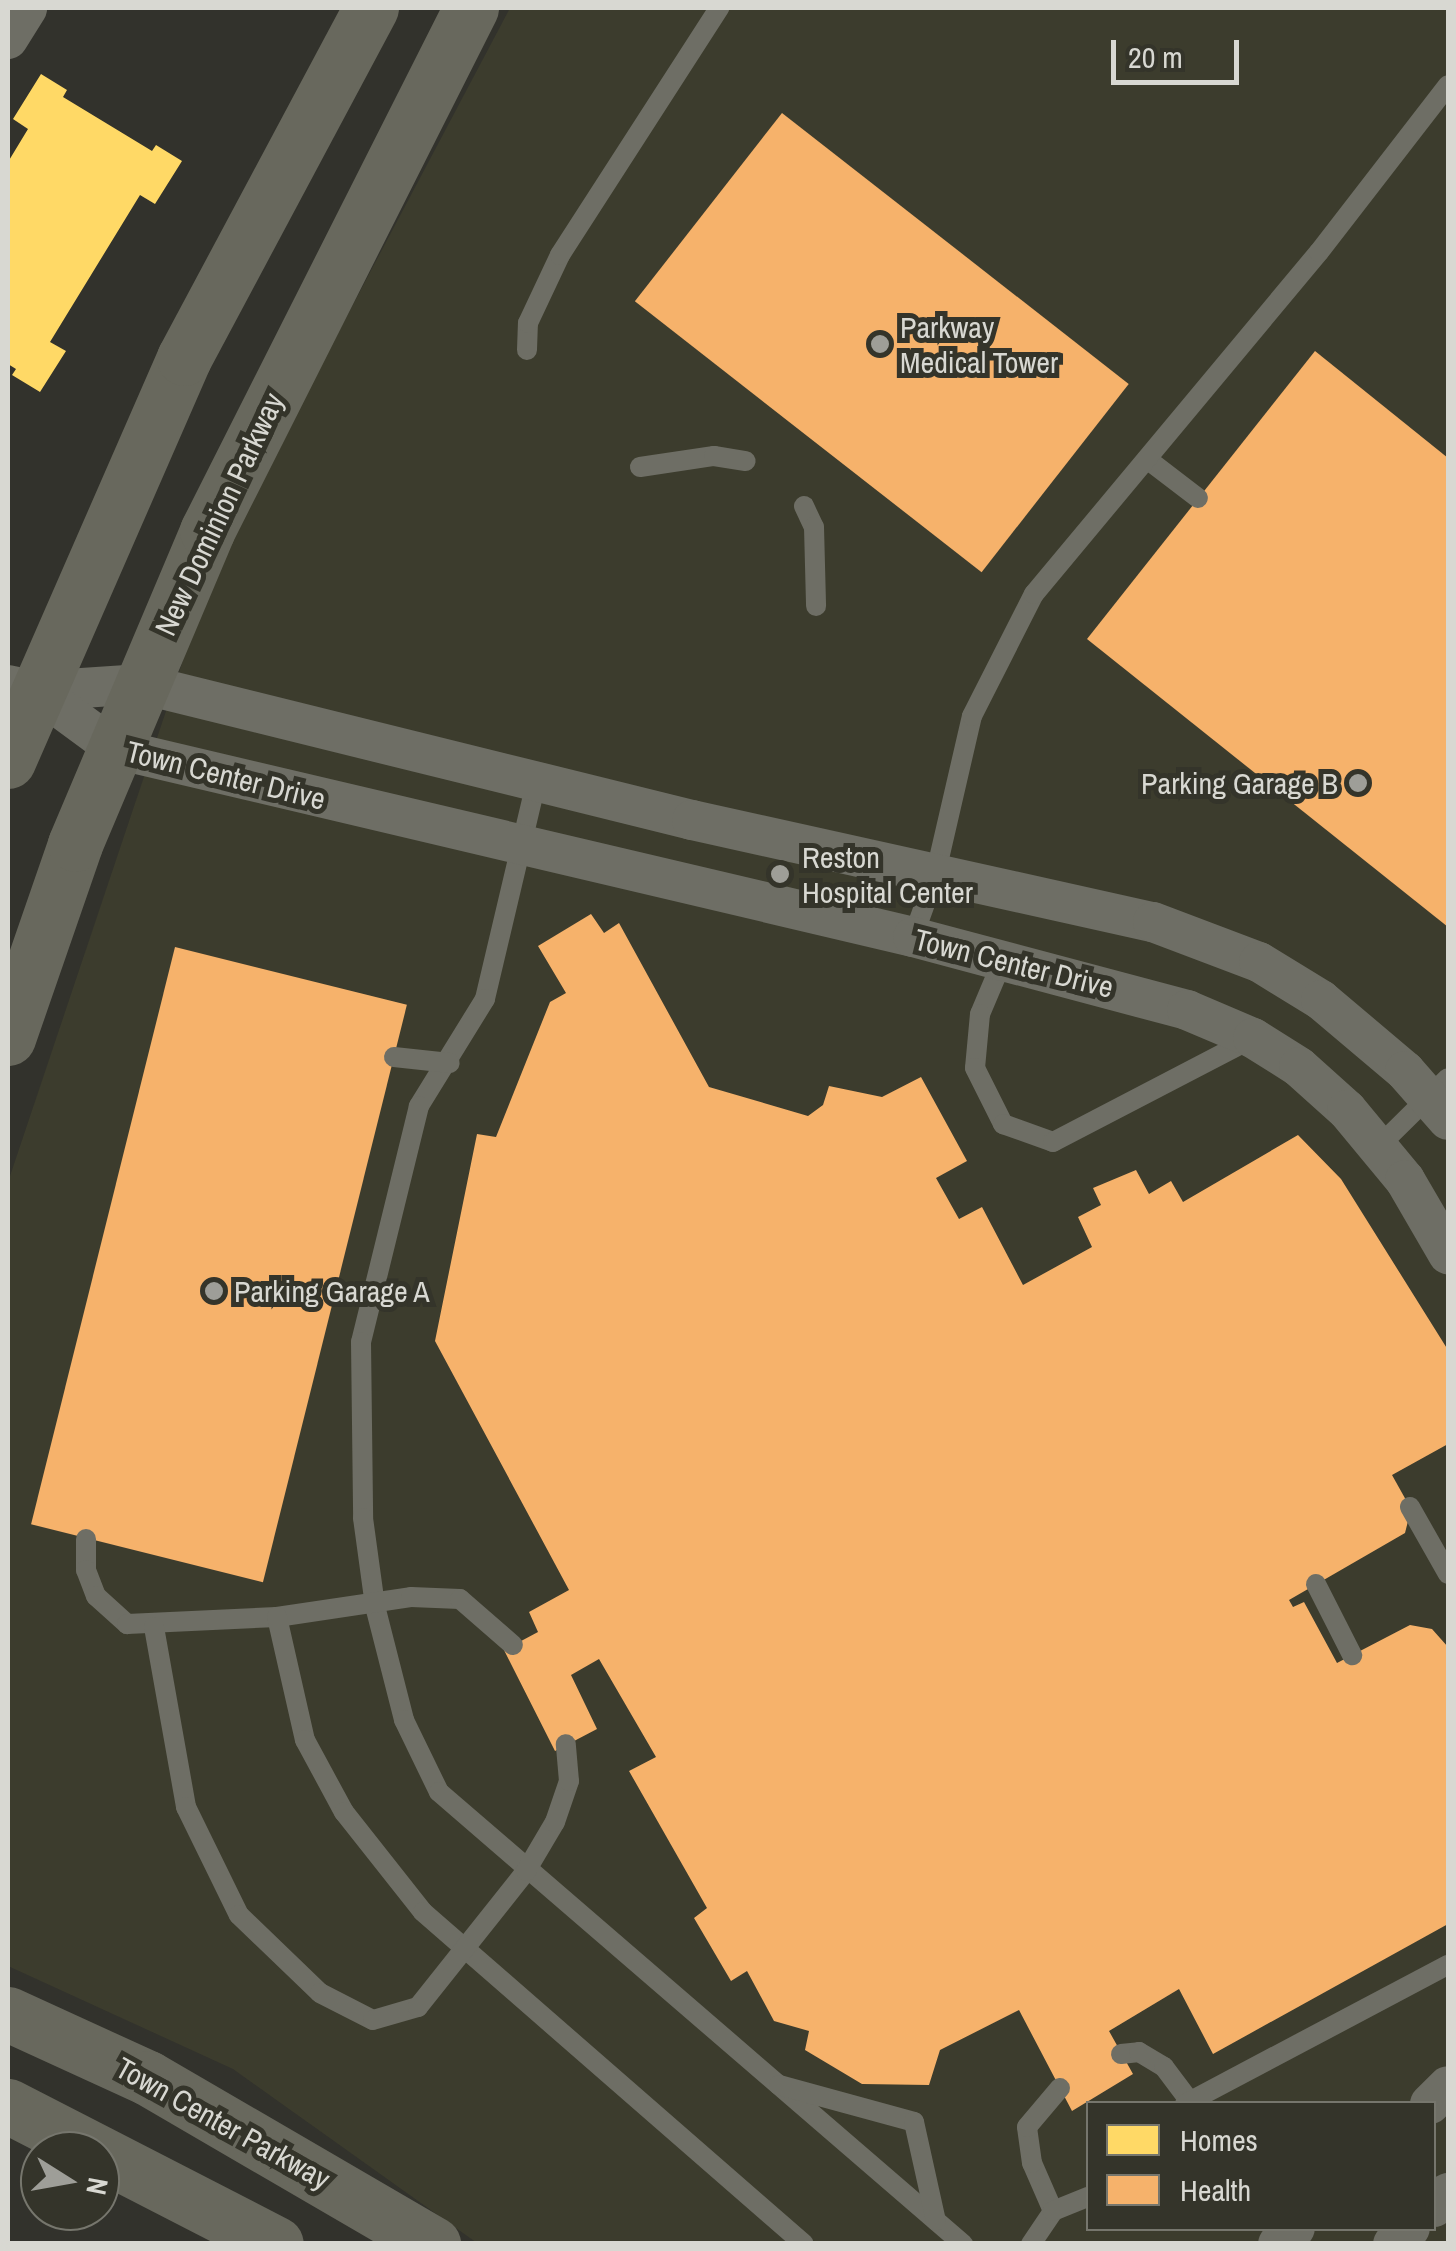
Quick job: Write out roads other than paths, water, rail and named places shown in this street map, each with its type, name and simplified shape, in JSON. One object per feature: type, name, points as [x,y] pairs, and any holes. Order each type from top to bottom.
[{"type":"main road","points":[[8,761],[22,688],[184,358],[370,8]]},
{"type":"main road","name":"New Dominion Parkway","points":[[8,1038],[116,749],[231,480],[471,8]]},
{"type":"main road","name":"Town Center Parkway","points":[[8,2014],[148,2078],[433,2244]]},
{"type":"main road","points":[[8,2106],[276,2244]]},
{"type":"street","points":[[8,40],[26,8]]},
{"type":"street","points":[[22,688],[142,684],[536,783],[935,876],[1153,922],[1222,946],[1321,1000],[1443,1098]]},
{"type":"street","name":"Town Center Drive","points":[[22,688],[116,749],[913,936],[1187,1010],[1253,1038],[1299,1067],[1378,1147],[1448,1254]]},
{"type":"lane","points":[[527,350],[528,323],[560,255],[719,8]]},
{"type":"lane","points":[[913,936],[935,876],[980,695],[1034,594],[1448,84]]},
{"type":"lane","points":[[640,467],[714,456],[746,461]]},
{"type":"lane","points":[[1147,459],[1198,498]]},
{"type":"lane","points":[[804,506],[814,527],[816,606]]},
{"type":"lane","points":[[536,783],[485,1000],[450,1063],[419,1106],[361,1342],[362,1518],[376,1606],[404,1720],[439,1792],[963,2244]]},
{"type":"lane","points":[[1002,962],[980,1014],[974,1068],[1003,1124],[1053,1142],[1253,1038]]},
{"type":"lane","points":[[394,1057],[450,1063]]},
{"type":"lane","points":[[1378,1147],[1443,1098]]},
{"type":"lane","points":[[1410,1508],[1448,1574]]},
{"type":"lane","points":[[86,1539],[96,1596],[127,1624],[154,1627],[277,1617],[376,1606],[410,1597],[460,1599],[513,1646]]},
{"type":"lane","points":[[1316,1584],[1352,1655]]},
{"type":"lane","points":[[277,1617],[305,1740],[344,1812],[423,1912],[804,2244]]},
{"type":"lane","points":[[154,1627],[186,1807],[239,1915],[320,1993],[373,2020],[418,2008],[526,1870],[555,1822],[569,1781],[566,1744]]},
{"type":"lane","points":[[1121,2054],[1139,2052],[1164,2067],[1186,2101],[1448,1966]]},
{"type":"lane","points":[[775,2084],[914,2122],[936,2220]]},
{"type":"lane","points":[[1053,2211],[1032,2163],[1027,2128],[1060,2088]]},
{"type":"lane","points":[[1031,2244],[1053,2211],[1086,2197]]},
{"type":"place","name":"Parkway Medical Tower","points":[[880,344]]},
{"type":"place","name":"Parking Garage B","points":[[1358,783]]},
{"type":"place","name":"Reston Hospital Center","points":[[780,874]]},
{"type":"place","name":"Parking Garage A","points":[[214,1291]]}]
